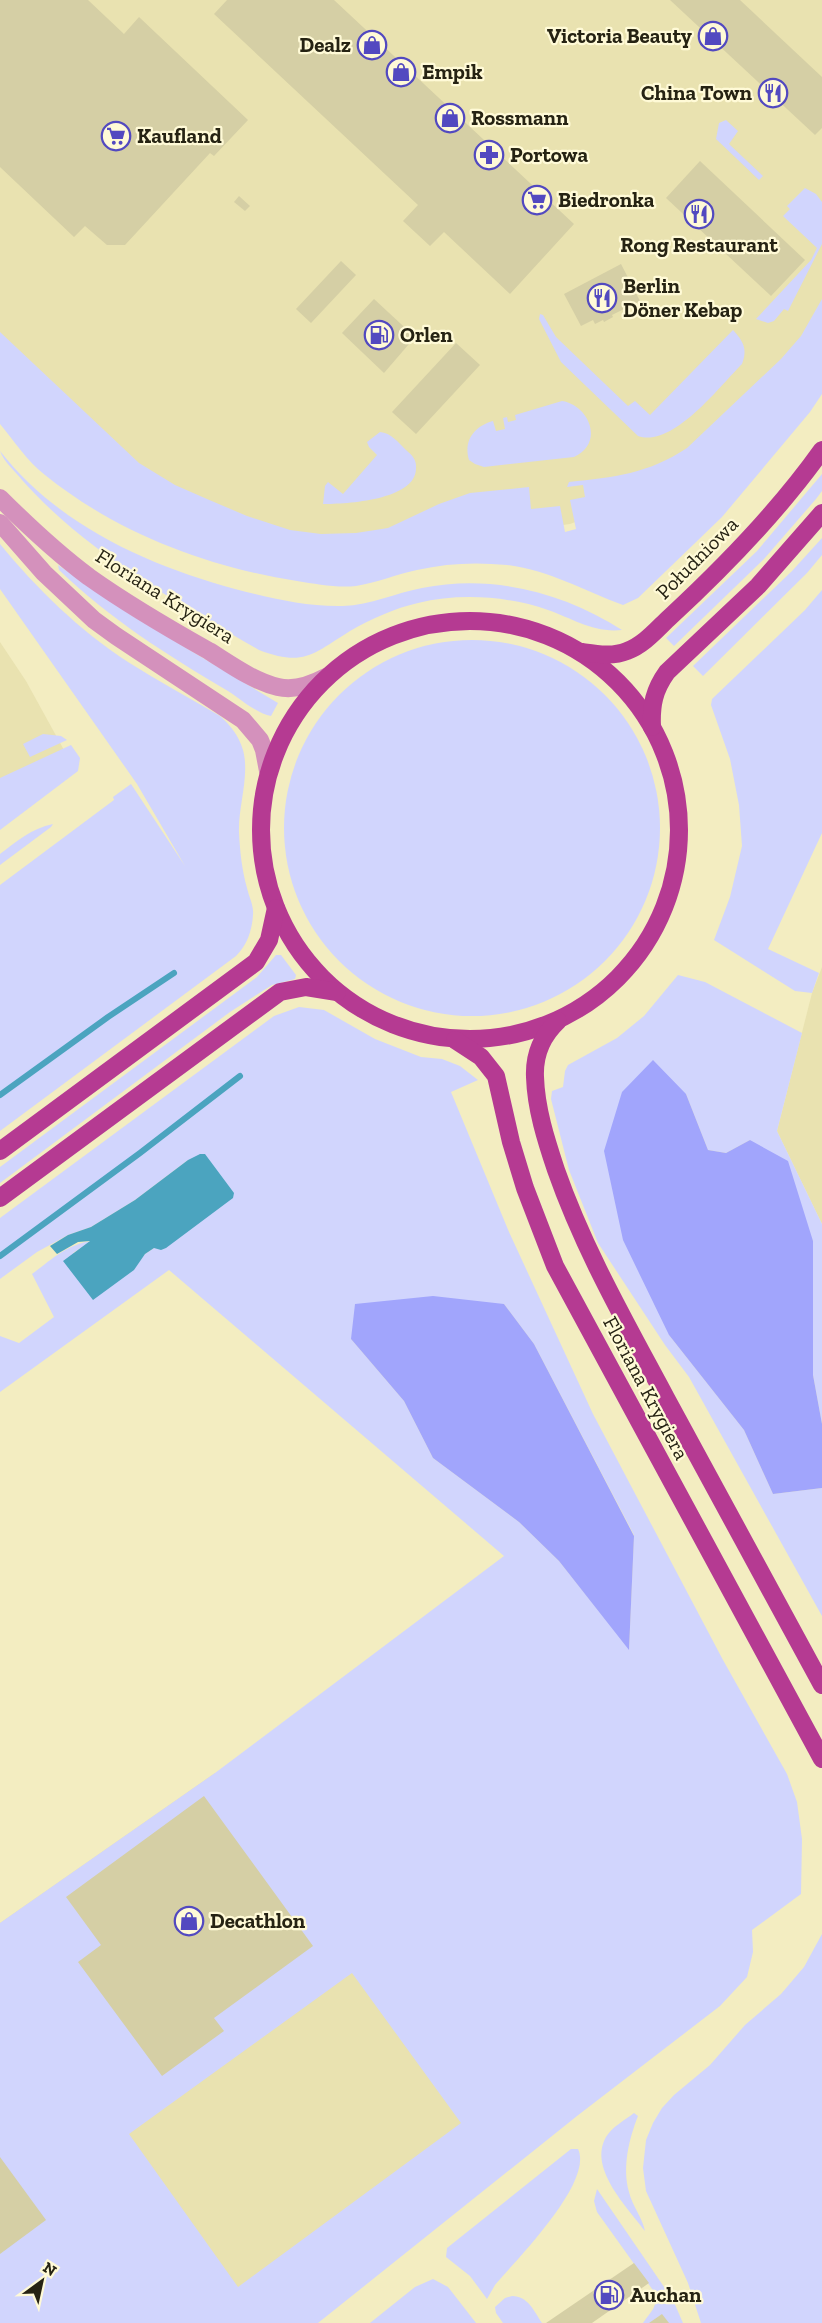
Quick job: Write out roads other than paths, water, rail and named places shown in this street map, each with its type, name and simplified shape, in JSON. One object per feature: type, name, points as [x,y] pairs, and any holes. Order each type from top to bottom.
[{"type":"main road","name":"Południowa","points":[[580,652],[621,654],[641,643],[700,590],[757,530],[822,450]]},
{"type":"main road","points":[[652,727],[652,699],[667,672],[758,586],[822,513]]},
{"type":"main road","points":[[446,621],[480,621],[515,625],[549,636],[580,652],[621,685],[652,727],[672,775],[678,810],[677,862],[668,897],[650,936],[624,971],[598,995],[562,1018],[537,1028],[503,1036],[450,1038],[399,1026],[367,1012],[338,992],[302,954],[276,908],[265,875],[261,840],[261,805],[268,771],[289,723],[309,694],[348,659],[378,641],[411,629],[446,621]]},
{"type":"main road","points":[[0,1151],[256,962],[269,940],[276,908]]},
{"type":"main road","points":[[0,1198],[280,992],[306,987],[338,992]]},
{"type":"main road","name":"Floriana Krygiera","points":[[562,1018],[552,1027],[540,1046],[536,1057],[535,1076],[539,1112],[571,1211],[614,1301],[822,1685]]},
{"type":"main road","name":"Floriana Krygiera","points":[[450,1038],[464,1044],[481,1056],[496,1076],[517,1164],[533,1213],[555,1266],[822,1759]]},
{"type":"street","name":"Floriana Krygiera","points":[[0,498],[45,541],[88,576],[159,622],[249,674],[270,684],[289,689],[307,686],[326,677]]},
{"type":"street","points":[[0,523],[44,573],[94,620],[243,720],[260,740],[268,771]]},
{"type":"waterway","points":[[0,1095],[108,1017],[174,973]]},
{"type":"waterway","points":[[0,1256],[240,1076]]},
{"type":"place","name":"Victoria Beauty","points":[[713,36]]},
{"type":"place","name":"Dealz","points":[[372,45]]},
{"type":"place","name":"Empik","points":[[401,72]]},
{"type":"place","name":"China Town","points":[[773,93]]},
{"type":"place","name":"Rossmann","points":[[450,118]]},
{"type":"place","name":"Kaufland","points":[[116,136]]},
{"type":"place","name":"Portowa","points":[[489,155]]},
{"type":"place","name":"Biedronka","points":[[537,200]]},
{"type":"place","name":"Rong Restaurant","points":[[699,214]]},
{"type":"place","name":"Berlin Döner Kebap","points":[[602,298]]},
{"type":"place","name":"Orlen","points":[[379,335]]},
{"type":"place","name":"Decathlon","points":[[189,1921]]},
{"type":"place","name":"Auchan","points":[[609,2295]]}]
